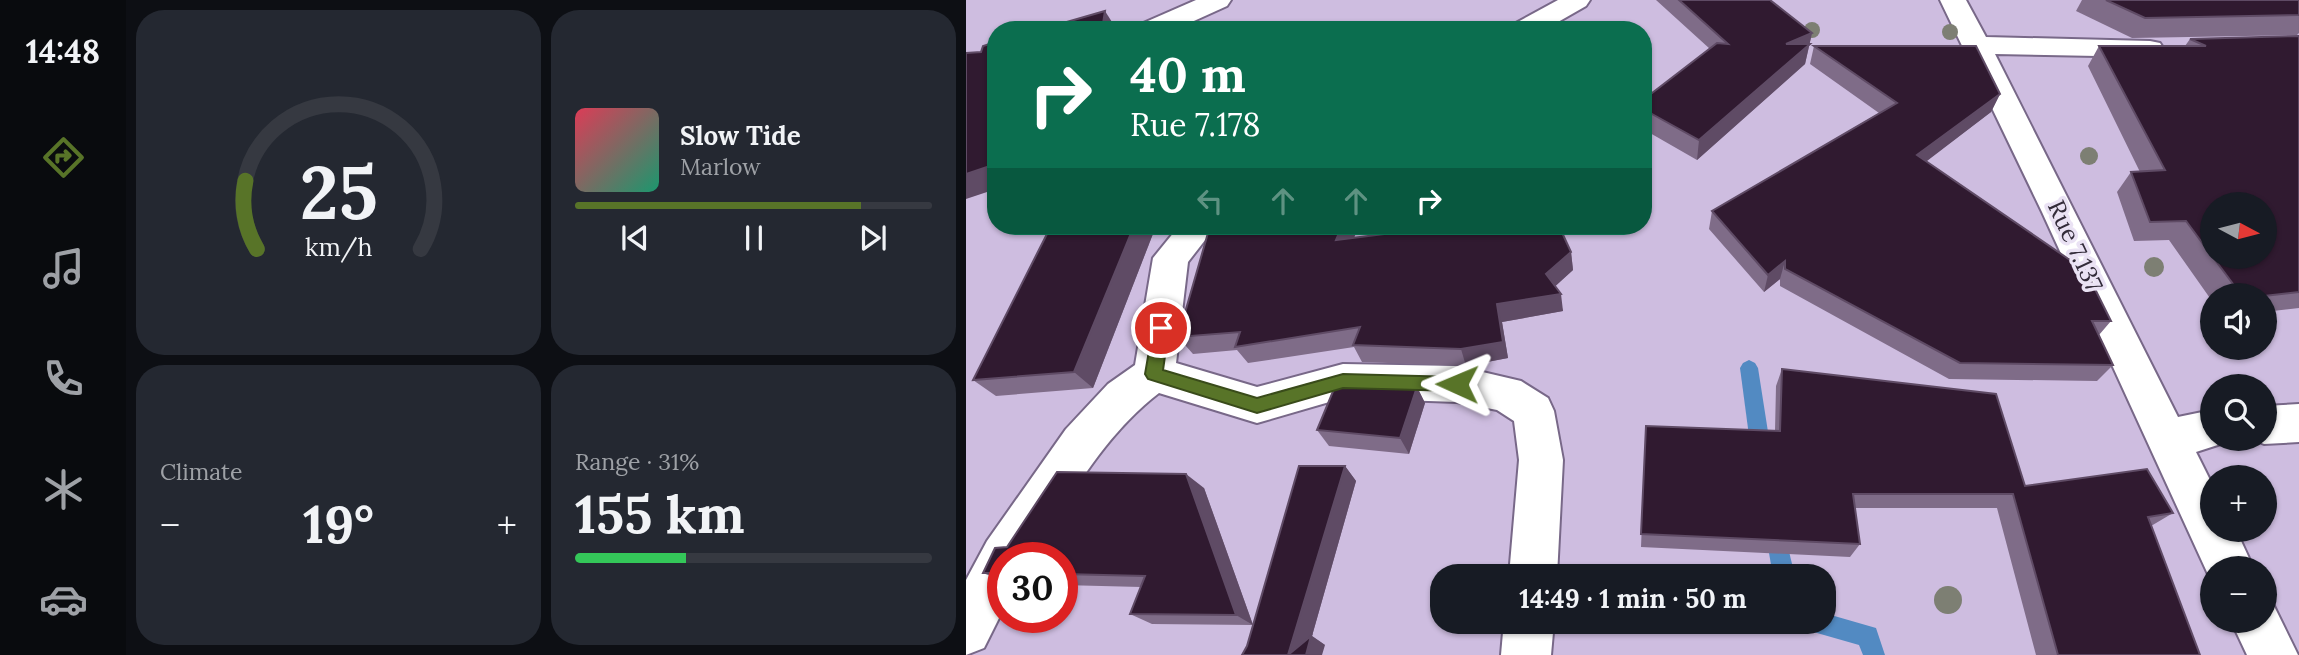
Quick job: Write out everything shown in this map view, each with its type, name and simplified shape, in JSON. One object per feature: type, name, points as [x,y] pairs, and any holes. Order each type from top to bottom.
[{"type":"street","points":[[1171,21],[1218,0]]},
{"type":"street","points":[[1540,21],[1577,0]]},
{"type":"street","name":"Rue 7.137","points":[[1953,0],[2024,136],[2224,556]]},
{"type":"street","points":[[1977,45],[2179,48]]},
{"type":"street","points":[[1015,542],[1082,443],[1123,397],[1154,374],[1171,258],[1191,235]]},
{"type":"street","points":[[1154,374],[1257,405],[1343,381],[1457,384],[1507,394],[1533,411],[1541,460],[1534,564]]},
{"type":"street","points":[[2277,424],[2299,423]]},
{"type":"street","points":[[2166,439],[2200,432]]},
{"type":"street","points":[[966,630],[987,590]]},
{"type":"street","points":[[2262,633],[2273,655]]},
{"type":"street","points":[[1527,655],[1528,634]]},
{"type":"building","points":[[1679,0],[1770,0],[1812,33],[1786,44],[1810,44],[1699,140],[1652,114],[1652,93],[1717,43],[1728,44]]},
{"type":"building","points":[[2106,0],[2299,0],[2299,15],[2145,18]]},
{"type":"building","points":[[1105,11],[1103,21],[1070,21]]},
{"type":"building","points":[[2299,36],[2299,292],[2277,295],[2277,283],[2232,283],[2223,270],[2277,270],[2277,192],[2200,192],[2200,240],[2186,221],[2150,222],[2131,172],[2165,170],[2099,46],[2206,46],[2190,39]]},
{"type":"building","points":[[987,45],[987,167],[966,174],[966,53],[981,52],[983,46]]},
{"type":"building","points":[[1814,46],[1976,46],[2000,94],[1917,155],[2086,271],[2111,321],[2092,321],[2113,365],[1960,363],[1785,269],[1785,261],[1768,275],[1712,211],[1897,103]]},
{"type":"building","points":[[1046,235],[1130,235],[1074,372],[973,380]]},
{"type":"building","points":[[1207,235],[1338,235],[1336,240],[1376,235],[1563,235],[1571,252],[1546,274],[1561,294],[1497,304],[1503,342],[1461,349],[1353,345],[1360,327],[1235,347],[1240,332],[1178,337]]},
{"type":"building","points":[[1782,369],[1996,394],[2025,486],[2147,469],[2173,513],[2148,517],[2200,655],[2058,655],[2013,494],[1853,494],[1860,544],[1641,534],[1646,426],[1780,431]]},
{"type":"building","points":[[1336,384],[1417,387],[1400,438],[1317,430]]},
{"type":"building","points":[[1299,466],[1345,466],[1288,655],[1242,655],[1247,646]]},
{"type":"building","points":[[1057,472],[1186,474],[1236,615],[1130,614],[1145,576],[1078,574],[1078,542],[1010,542]]},
{"type":"building","points":[[1311,636],[1306,655],[1288,655]]},
{"type":"waterway","points":[[1749,368],[1761,451]]},
{"type":"waterway","points":[[1775,530],[1782,564]]},
{"type":"waterway","points":[[1836,628],[1868,636],[1874,655]]},
{"type":"route","points":[[1161,328],[1154,374],[1257,405],[1343,381],[1457,384]]}]
